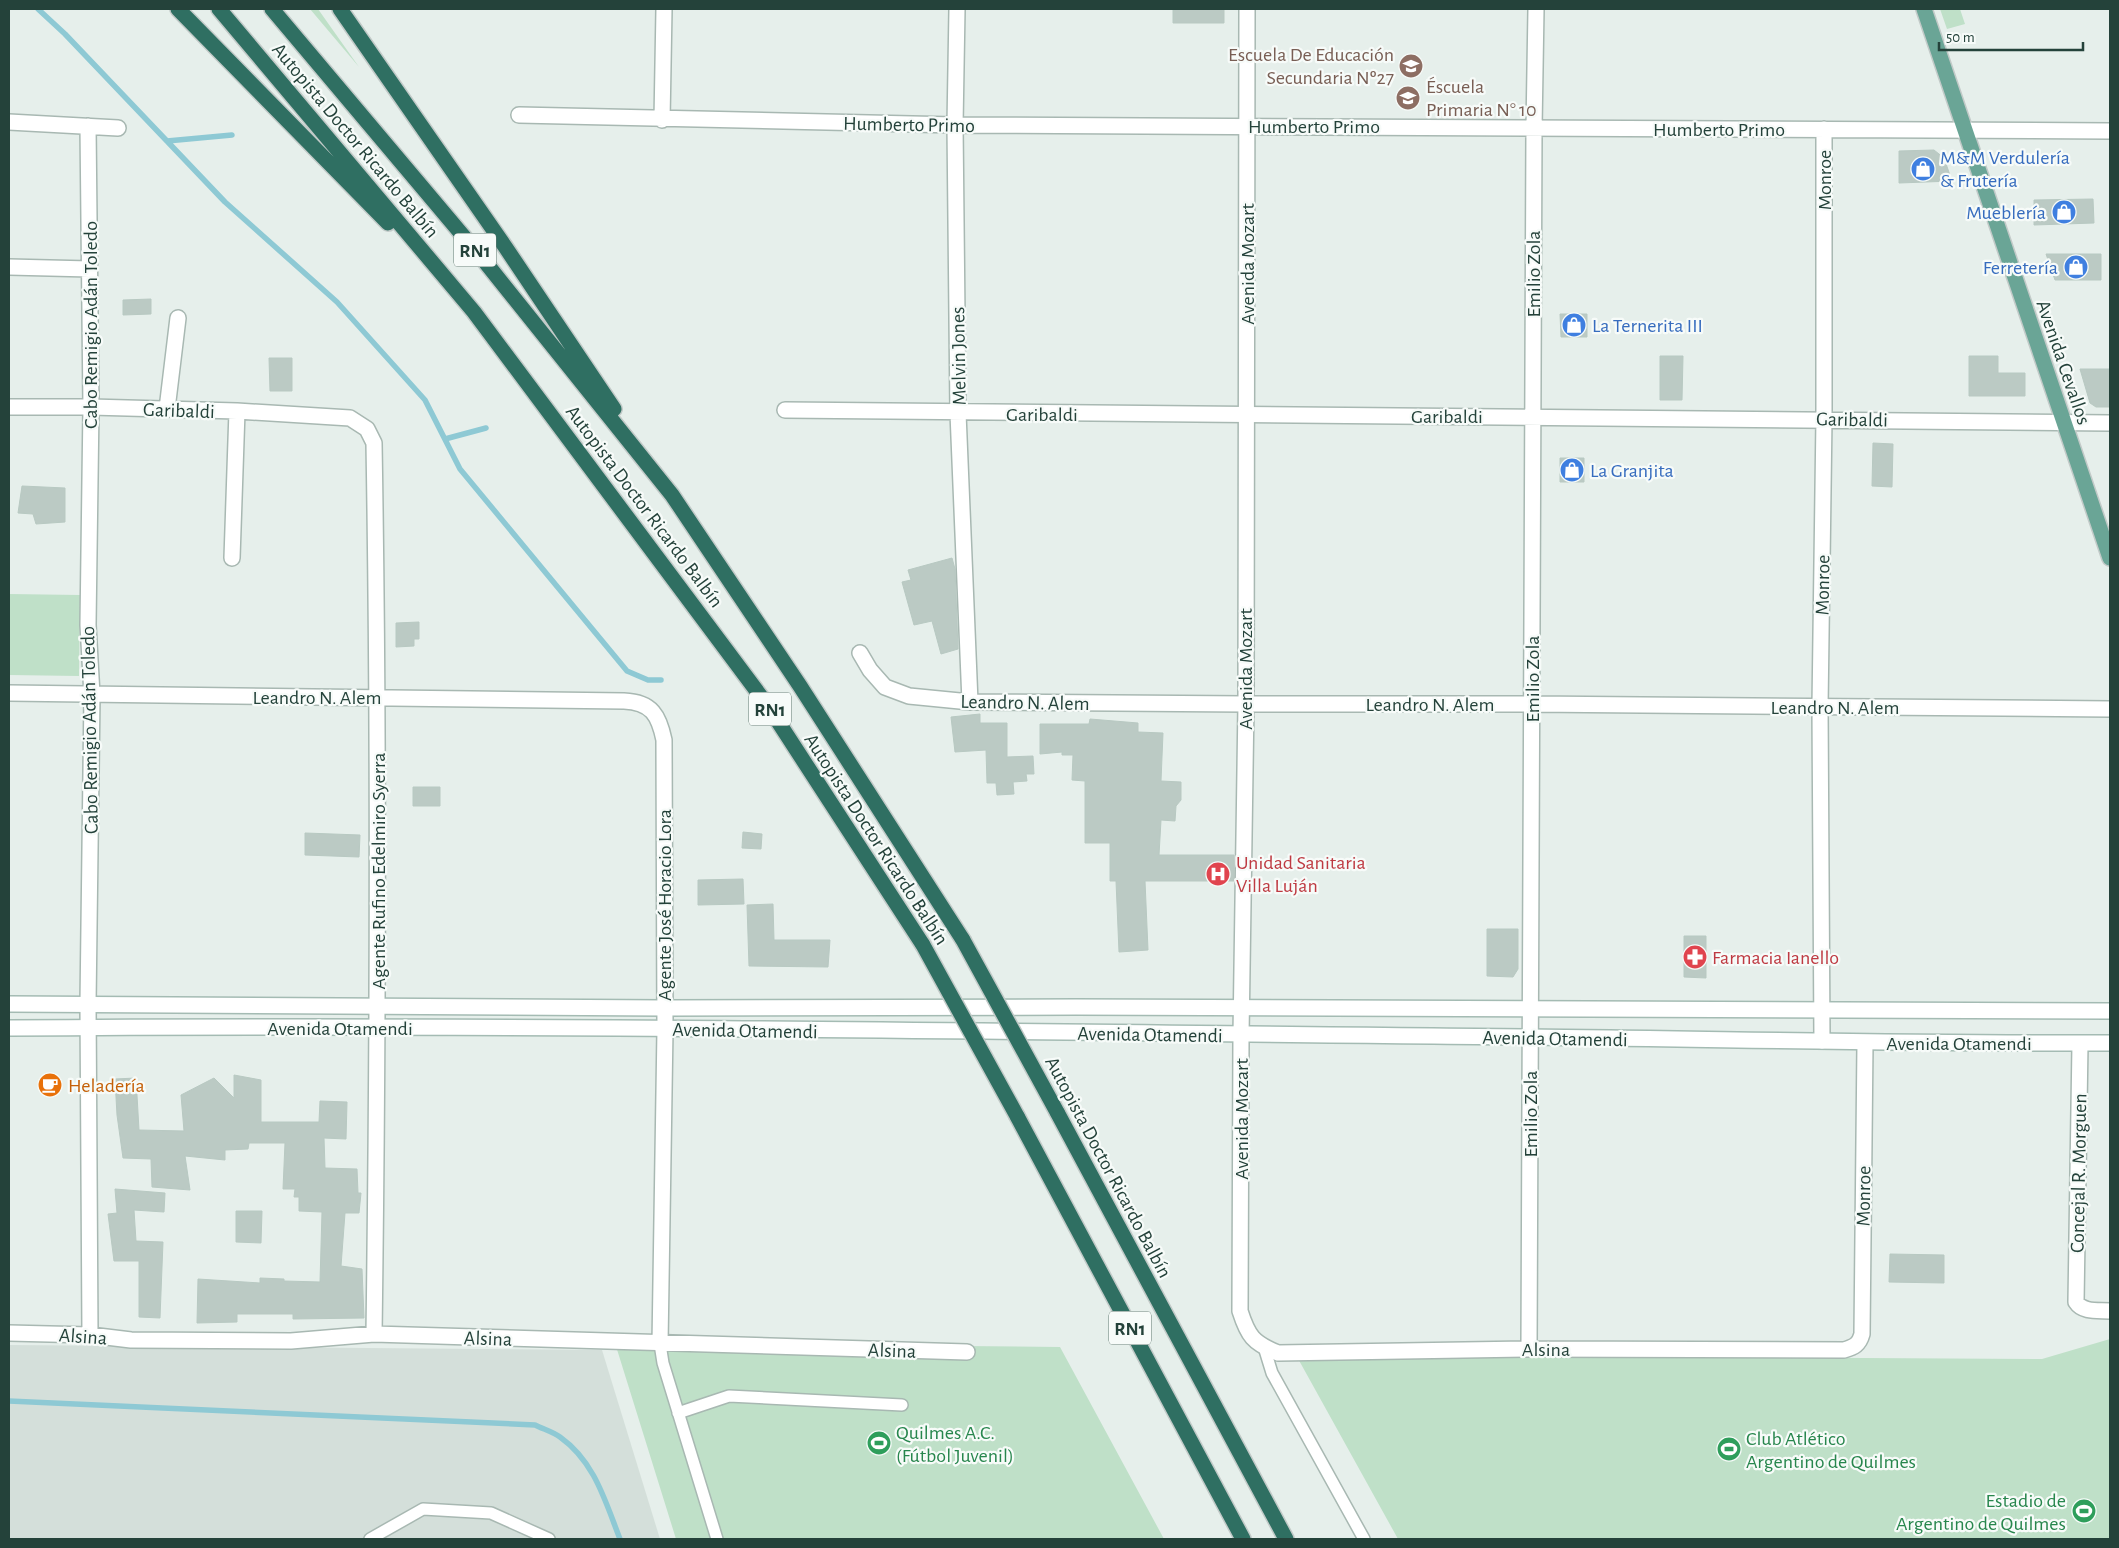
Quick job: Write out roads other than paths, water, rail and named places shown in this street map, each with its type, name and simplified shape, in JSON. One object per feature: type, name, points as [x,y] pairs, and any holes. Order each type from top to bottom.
[{"type":"highway","points":[[178,9],[474,312]]},
{"type":"highway","name":"Autopista Doctor Ricardo Balbín","points":[[220,9],[474,312],[768,706],[924,945],[1243,1539]]},
{"type":"highway","name":"Autopista Doctor Ricardo Balbín","points":[[272,9],[486,263],[672,495],[800,686],[963,940],[1286,1539]]},
{"type":"highway","points":[[340,9],[506,248],[672,495]]},
{"type":"main road","name":"Avenida Cevallos","points":[[1924,9],[2110,558]]},
{"type":"street","points":[[662,120],[664,9]]},
{"type":"street","name":"Melvin Jones","points":[[956,9],[955,125],[958,413],[970,702]]},
{"type":"street","name":"Avenida Mozart","points":[[1247,9],[1246,704],[1241,1035],[1240,1312],[1246,1328],[1259,1345],[1264,1347]]},
{"type":"street","name":"Emilio Zola","points":[[1529,1349],[1536,9]]},
{"type":"street","name":"Humberto Primo","points":[[519,115],[662,120],[955,125],[1248,125],[2110,132]]},
{"type":"street","points":[[9,122],[118,128]]},
{"type":"street","name":"Cabo Remigio Adán Toledo","points":[[88,126],[91,406],[88,625],[92,695],[88,1004],[90,1335]]},
{"type":"street","name":"Monroe","points":[[1822,1041],[1820,707],[1824,418],[1824,129]]},
{"type":"street","points":[[9,267],[90,269]]},
{"type":"street","points":[[167,410],[178,318]]},
{"type":"street","name":"Garibaldi","points":[[9,407],[91,406],[237,411],[350,418]]},
{"type":"street","name":"Garibaldi","points":[[785,410],[958,413],[1824,418],[2110,423]]},
{"type":"street","points":[[232,558],[237,411]]},
{"type":"street","name":"Agente Rufino Edelmiro Syerra","points":[[350,418],[367,429],[374,443],[378,697],[378,1028],[374,1334]]},
{"type":"street","name":"Leandro N. Alem","points":[[860,653],[870,670],[885,687],[909,696],[970,702],[2110,709]]},
{"type":"street","name":"Leandro N. Alem","points":[[9,694],[624,701]]},
{"type":"street","name":"Agente José Horacio Lora","points":[[624,701],[636,701],[649,707],[660,722],[664,740],[665,1029],[660,1344]]},
{"type":"street","name":"Avenida Otamendi","points":[[9,1004],[664,1008],[2110,1011]]},
{"type":"street","name":"Avenida Otamendi","points":[[9,1028],[665,1029],[1530,1037],[1865,1043],[2110,1044]]},
{"type":"street","name":"Monroe","points":[[1855,1347],[1860,1341],[1862,1334],[1865,1043]]},
{"type":"street","name":"Concejal R. Morguen","points":[[2080,1044],[2076,1302],[2079,1307],[2086,1310],[2110,1311]]},
{"type":"street","name":"Alsina","points":[[9,1333],[90,1335],[131,1340],[291,1341],[374,1334],[967,1352]]},
{"type":"street","name":"Alsina","points":[[1264,1347],[1278,1352],[1529,1349],[1844,1350],[1855,1347]]},
{"type":"lane","points":[[660,1344],[662,1363],[717,1539]]},
{"type":"lane","points":[[1264,1347],[1272,1373],[1364,1539]]},
{"type":"lane","points":[[678,1413],[729,1396],[902,1405]]},
{"type":"lane","points":[[370,1539],[424,1510],[491,1513],[549,1539]]},
{"type":"waterway","points":[[38,9],[65,34],[225,202],[337,302],[425,400],[460,469],[627,671],[648,680],[661,680]]},
{"type":"waterway","points":[[167,141],[232,135]]},
{"type":"waterway","points":[[445,439],[486,428]]},
{"type":"waterway","points":[[9,1401],[535,1425],[560,1437],[582,1458],[598,1483],[620,1539]]},
{"type":"place","name":"Escuela De Educación Secundaria Nº27","points":[[1411,66]]},
{"type":"place","name":"Éscuela Primaria N° 10","points":[[1408,98]]},
{"type":"place","name":"M&M Verdulería & Frutería","points":[[1923,169]]},
{"type":"place","name":"Mueblería","points":[[2064,212]]},
{"type":"place","name":"Ferretería","points":[[2076,267]]},
{"type":"place","name":"La Ternerita III","points":[[1574,325]]},
{"type":"place","name":"La Granjita","points":[[1572,470]]},
{"type":"place","name":"Unidad Sanitaria Villa Luján","points":[[1218,874]]},
{"type":"place","name":"Farmacia Ianello","points":[[1695,957]]},
{"type":"place","name":"Heladería","points":[[50,1085]]},
{"type":"place","name":"Quilmes A.C. (Fútbol Juvenil)","points":[[879,1443]]},
{"type":"place","name":"Club Atlético Argentino de Quilmes","points":[[1729,1449]]},
{"type":"place","name":"Estadio de Argentino de Quilmes","points":[[2084,1511]]}]
